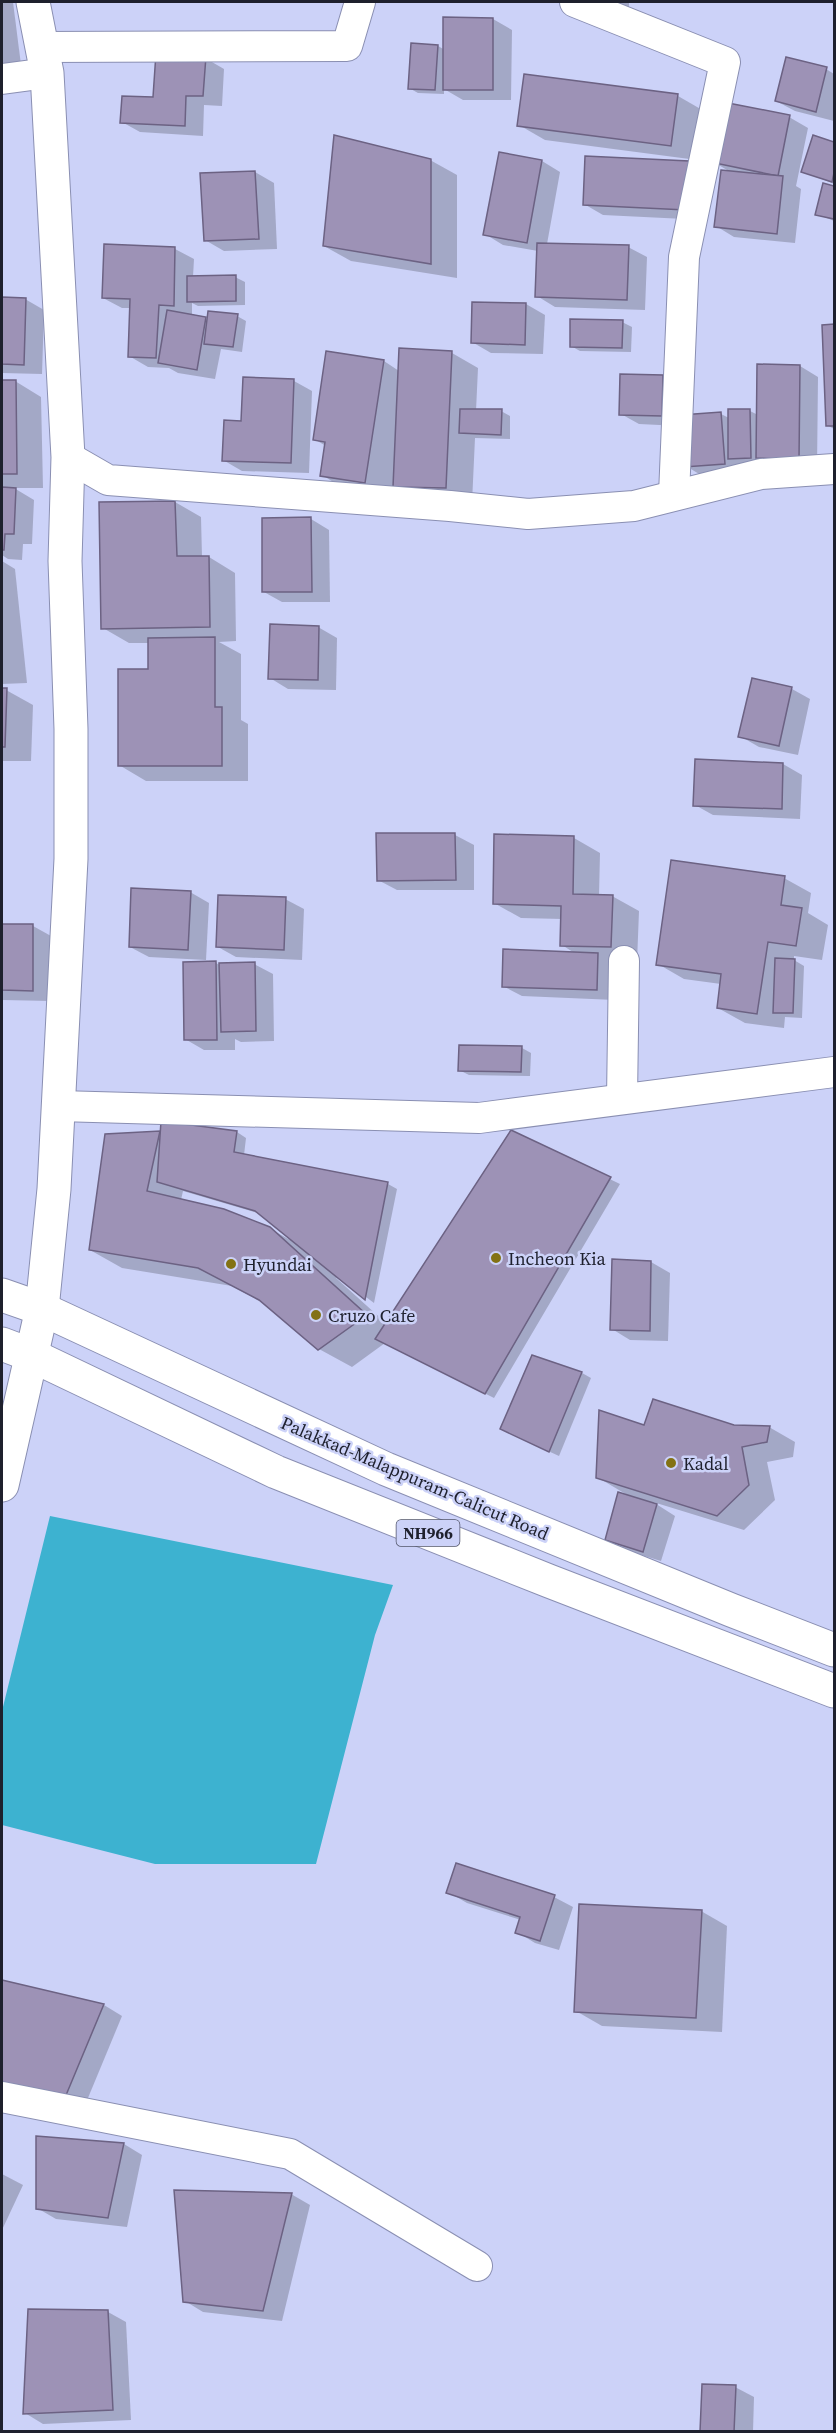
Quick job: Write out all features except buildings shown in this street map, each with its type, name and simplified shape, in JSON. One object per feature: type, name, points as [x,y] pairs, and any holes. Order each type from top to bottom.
[{"type":"main road","points":[[2,1485],[16,1350],[42,1309],[54,1189],[71,860],[71,729],[65,561],[68,457],[45,60],[33,2]]},
{"type":"main road","name":"Palakkad-Malappuram-Calicut Road","points":[[2,1295],[42,1309],[386,1469],[834,1650]]},
{"type":"main road","name":"NH966","points":[[16,1350],[276,1472],[549,1581],[834,1690]]},
{"type":"street","points":[[2,80],[45,60],[347,46],[360,2]]},
{"type":"street","points":[[575,2],[725,62],[684,257],[674,495]]},
{"type":"street","points":[[68,457],[108,480],[528,514],[634,506],[761,474],[834,469]]},
{"type":"street","points":[[622,1099],[624,961]]},
{"type":"street","points":[[59,1106],[479,1118],[834,1072]]},
{"type":"street","points":[[2,2097],[290,2154],[477,2266]]},
{"type":"water","points":[[50,1516],[393,1585],[375,1635],[316,1864],[155,1864],[2,1825],[2,1711]]},
{"type":"place","name":"Incheon Kia","points":[[496,1258]]},
{"type":"place","name":"Hyundai","points":[[231,1264]]},
{"type":"place","name":"Cruzo Cafe","points":[[316,1315]]},
{"type":"place","name":"Kadal","points":[[671,1463]]}]
